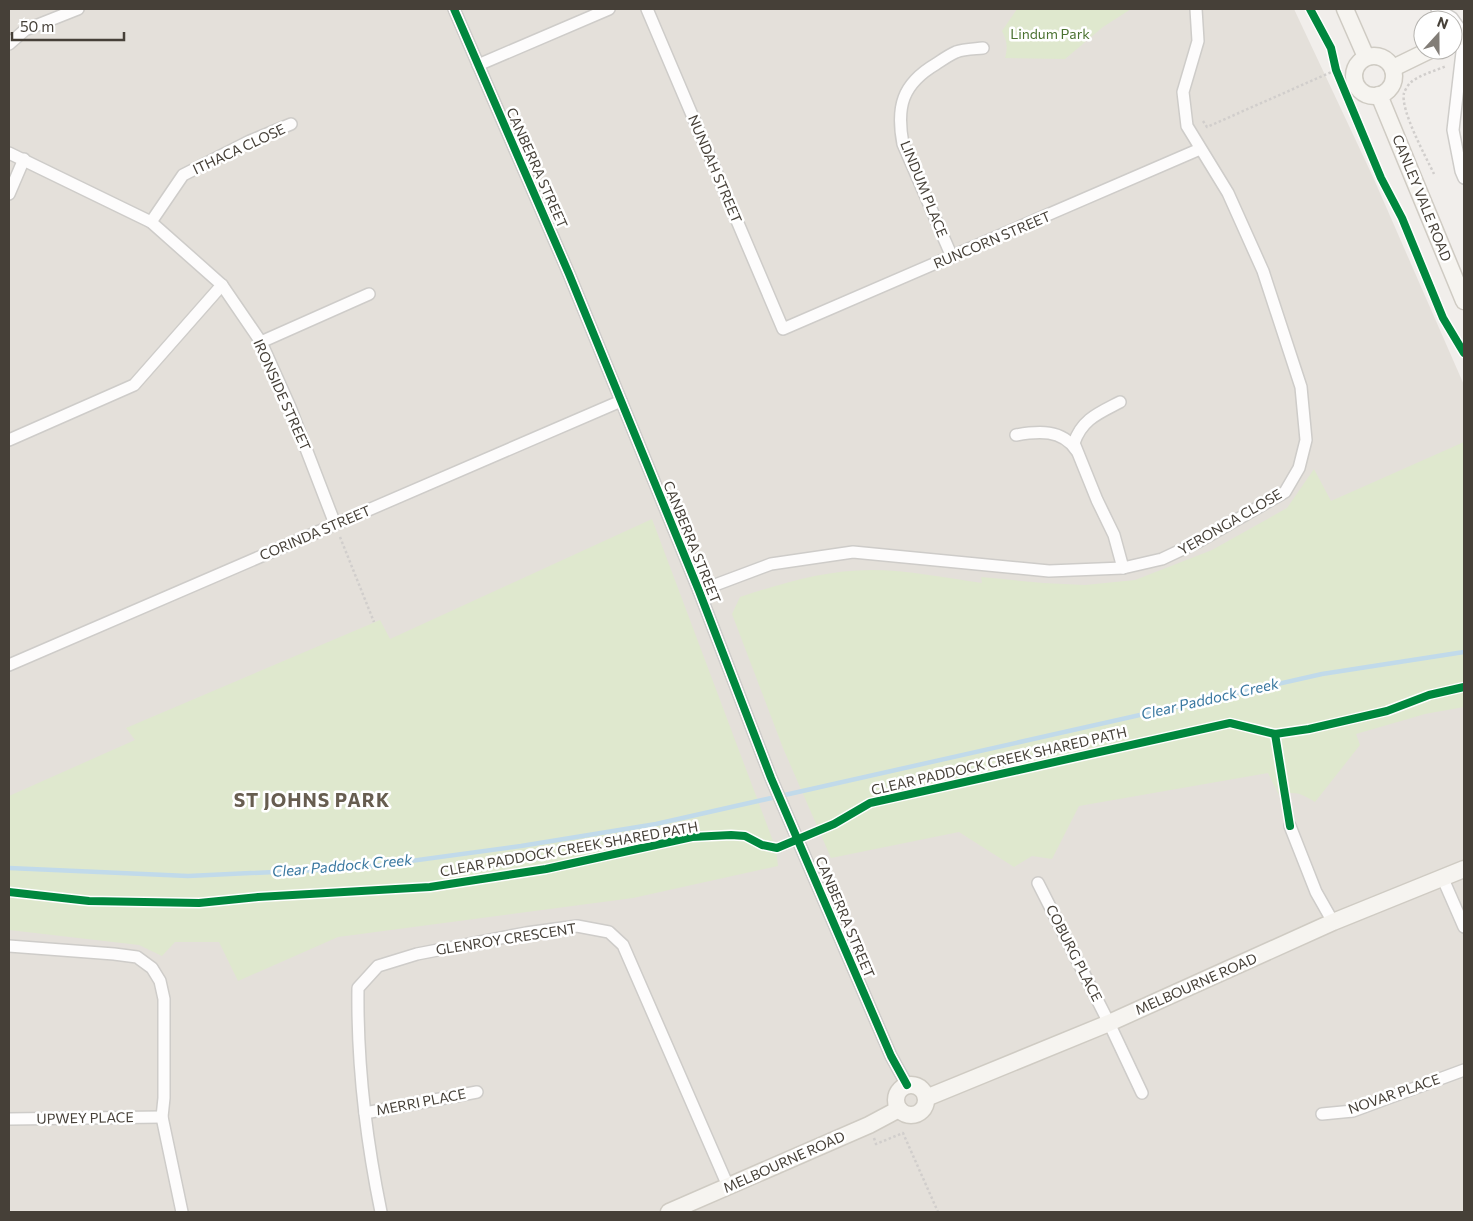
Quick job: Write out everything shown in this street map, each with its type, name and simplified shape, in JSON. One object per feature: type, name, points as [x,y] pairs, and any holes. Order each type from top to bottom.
[{"type":"street","points":[[9,44],[26,30],[78,9]]},
{"type":"street","name":"CANBERRA STREET","points":[[454,9],[569,274],[699,591],[771,778],[891,1056],[907,1085]]},
{"type":"street","points":[[478,65],[609,9]]},
{"type":"street","name":"NUNDAH STREET","points":[[647,9],[784,329]]},
{"type":"street","name":"YERONGA CLOSE","points":[[699,591],[771,564],[852,552],[1048,571],[1123,568],[1162,559],[1198,542],[1285,492],[1299,468],[1306,440],[1300,387],[1263,270],[1228,193],[1188,126],[1183,92],[1198,40],[1196,9]]},
{"type":"street","points":[[1345,9],[1366,57]]},
{"type":"street","points":[[1437,9],[1452,18],[1464,35],[1453,130],[1464,178]]},
{"type":"street","name":"LINDUM PLACE","points":[[952,257],[903,144],[900,126],[901,112],[904,98],[920,73],[956,52],[983,48]]},
{"type":"street","points":[[1366,57],[1381,57],[1389,62],[1393,68],[1392,84],[1385,92],[1379,95],[1371,96],[1364,93],[1358,89],[1355,82],[1355,68],[1366,57]]},
{"type":"street","points":[[1393,68],[1413,58]]},
{"type":"street","name":"CANLEY VALE ROAD","points":[[1379,95],[1464,301]]},
{"type":"street","name":"ITHACA CLOSE","points":[[152,222],[182,175],[250,141],[291,124]]},
{"type":"street","name":"RUNCORN STREET","points":[[784,329],[1200,149]]},
{"type":"street","name":"IRONSIDE STREET","points":[[9,153],[152,222],[222,286],[261,342],[290,407],[335,524]]},
{"type":"street","points":[[9,194],[24,160]]},
{"type":"street","points":[[9,440],[134,385],[222,286]]},
{"type":"street","points":[[261,342],[369,294]]},
{"type":"street","name":"CORINDA STREET","points":[[9,665],[621,401]]},
{"type":"street","points":[[1120,402],[1089,418],[1078,433],[1074,443],[1114,535],[1123,568]]},
{"type":"street","points":[[1016,435],[1038,431],[1061,436],[1072,444],[1076,450]]},
{"type":"street","points":[[1290,826],[1316,892],[1333,922]]},
{"type":"street","name":"MELBOURNE ROAD","points":[[926,1098],[1109,1023],[1333,922],[1464,869]]},
{"type":"street","points":[[1443,879],[1464,927]]},
{"type":"street","name":"COBURG PLACE","points":[[1038,883],[1142,1093]]},
{"type":"street","name":"GLENROY CRESCENT","points":[[382,1212],[372,1169],[365,1113],[358,1017],[358,988],[378,966],[427,952],[526,933],[577,926],[609,932],[623,945],[728,1186]]},
{"type":"street","points":[[9,946],[138,957],[152,968],[160,981],[164,999],[164,1098],[162,1116],[182,1212]]},
{"type":"street","name":"NOVAR PLACE","points":[[1322,1114],[1353,1111],[1464,1070]]},
{"type":"street","points":[[907,1085],[914,1085],[924,1092],[926,1104],[918,1114],[908,1115],[899,1110],[896,1098],[897,1092],[907,1085]]},
{"type":"street","name":"MERRI PLACE","points":[[365,1113],[477,1092]]},
{"type":"street","name":"MELBOURNE ROAD","points":[[669,1212],[869,1125],[899,1110]]},
{"type":"street","name":"UPWEY PLACE","points":[[9,1119],[162,1116]]},
{"type":"path","points":[[1434,174],[1414,132],[1405,107],[1404,93],[1409,84],[1417,78],[1446,66]]},
{"type":"path","points":[[1203,121],[1207,127],[1335,67],[1340,79]]},
{"type":"path","points":[[335,524],[374,622]]},
{"type":"path","points":[[869,1125],[876,1144],[902,1133],[938,1212]]},
{"type":"shaded area","points":[[9,9],[1294,9],[1373,177],[1464,385],[1464,1212],[9,1212]]},
{"type":"green space","name":"Lindum Park","points":[[1017,9],[1131,9],[1103,27],[1065,59],[1005,58],[1006,44],[1002,31]]},
{"type":"green space","points":[[1464,442],[1464,707],[1425,714],[1356,734],[1360,745],[1315,802],[1298,794],[1279,795],[1268,773],[1079,806],[1052,859],[1032,856],[1014,867],[959,832],[831,858],[783,748],[732,614],[740,597],[805,578],[838,572],[871,570],[899,571],[982,583],[981,577],[1085,585],[1135,580],[1212,550],[1287,508],[1314,469],[1331,501]]},
{"type":"green space","points":[[652,519],[776,849],[778,866],[633,898],[338,937],[238,981],[219,942],[175,942],[162,956],[139,945],[9,930],[9,796],[135,740],[126,728],[380,620],[390,639]]},
{"type":"waterway","name":"Clear Paddock Creek","points":[[9,868],[188,876],[359,868],[521,846],[656,824],[1322,674],[1464,652]]},
{"type":"cycle path","points":[[454,9],[569,274],[699,591],[771,778],[891,1056],[907,1085]]},
{"type":"cycle path","points":[[1310,9],[1331,48],[1336,70],[1381,178],[1402,218],[1443,318],[1464,353]]},
{"type":"cycle path","name":"CLEAR PADDOCK CREEK SHARED PATH","points":[[9,892],[89,901],[199,903],[258,897],[430,887],[546,869],[692,837],[745,836],[762,845],[777,848],[834,824],[870,803],[1230,723],[1275,734],[1309,729],[1387,711],[1429,695],[1464,687]]},
{"type":"cycle path","points":[[1275,734],[1290,826]]},
{"type":"district","name":"ST JOHNS PARK","points":[[312,800]]}]
